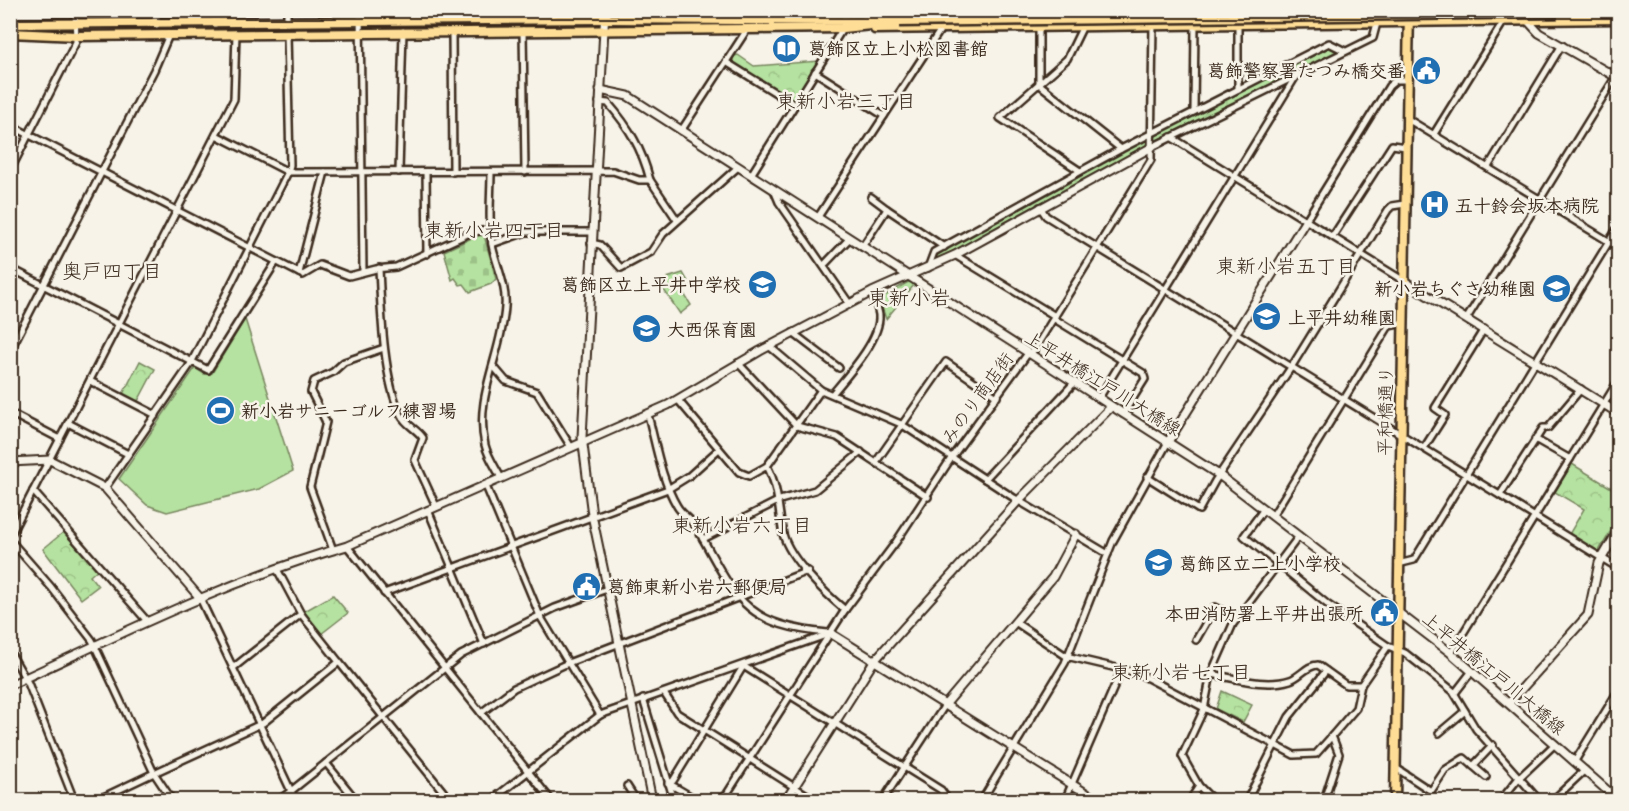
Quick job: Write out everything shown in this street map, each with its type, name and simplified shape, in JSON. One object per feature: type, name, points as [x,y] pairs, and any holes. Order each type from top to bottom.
[{"type":"main road","points":[[10,33],[77,36],[236,33],[360,22],[442,21],[606,30],[748,28],[941,12],[1378,10]]},
{"type":"main road","name":"平和橋通り","points":[[1395,801],[1409,10]]},
{"type":"main road","points":[[10,24],[214,23],[360,32],[452,31],[522,26],[605,15],[899,22],[1618,11]]},
{"type":"main road","points":[[1011,27],[1017,21],[1013,13]]},
{"type":"main road","points":[[845,19],[941,29],[1618,19]]},
{"type":"street","points":[[10,171],[76,42],[75,10]]},
{"type":"street","points":[[156,10],[156,24]]},
{"type":"street","points":[[214,23],[217,10]]},
{"type":"street","points":[[105,488],[192,360],[288,172],[290,165],[287,10]]},
{"type":"street","points":[[360,10],[363,272]]},
{"type":"street","points":[[441,10],[442,21]]},
{"type":"street","points":[[522,10],[525,172]]},
{"type":"street","points":[[600,10],[605,15],[606,30],[598,102],[582,442],[592,514],[652,801]]},
{"type":"street","points":[[605,15],[610,10]]},
{"type":"street","points":[[1032,12],[1039,84],[1121,149]]},
{"type":"street","name":"みのり商店街","points":[[723,801],[845,610],[896,542],[928,497],[952,457],[1054,317],[1151,160],[1153,12]]},
{"type":"street","points":[[751,175],[845,19]]},
{"type":"street","points":[[1434,134],[1504,21]]},
{"type":"street","points":[[1467,318],[1617,77],[1539,33],[1528,21]]},
{"type":"street","points":[[10,685],[200,598],[347,546],[648,415],[849,303],[955,255],[1171,137],[1372,38],[1377,23]]},
{"type":"street","points":[[1194,111],[1195,25]]},
{"type":"street","points":[[1238,25],[1238,89]]},
{"type":"street","points":[[1080,171],[1000,118],[1071,54],[1083,26]]},
{"type":"street","points":[[681,131],[748,28]]},
{"type":"street","points":[[818,217],[941,29]]},
{"type":"street","points":[[399,172],[403,31]]},
{"type":"street","points":[[452,31],[453,172]]},
{"type":"street","points":[[10,536],[234,99],[236,33]]},
{"type":"street","points":[[10,351],[170,34]]},
{"type":"street","points":[[927,269],[934,252],[1121,149],[1329,43],[1345,51]]},
{"type":"street","points":[[1488,167],[1562,45]]},
{"type":"street","points":[[726,62],[795,105]]},
{"type":"street","points":[[815,72],[884,116]]},
{"type":"street","points":[[1099,398],[1296,76]]},
{"type":"street","points":[[982,801],[1065,663],[1108,554],[1147,477],[1389,86],[1396,80],[1406,80]]},
{"type":"street","name":"上平井橋江戸川大橋線","points":[[600,90],[628,96],[1219,475],[1451,653],[1618,800]]},
{"type":"street","points":[[598,102],[608,103],[630,128],[645,158],[650,180],[677,220]]},
{"type":"street","points":[[1406,118],[1618,247]]},
{"type":"street","points":[[10,125],[303,275],[320,265],[349,276],[379,268],[396,267],[427,255],[472,232],[491,230]]},
{"type":"street","points":[[216,135],[288,172],[613,171],[639,180],[650,180]]},
{"type":"street","points":[[1171,137],[1618,413]]},
{"type":"street","points":[[1333,236],[1392,145],[1406,147]]},
{"type":"street","points":[[591,243],[600,245],[621,268],[651,252],[663,234],[677,220],[738,167]]},
{"type":"street","points":[[299,273],[325,172]]},
{"type":"street","points":[[426,172],[427,255]]},
{"type":"street","points":[[491,172],[492,244],[505,293],[505,308],[494,367],[486,389],[483,423],[485,444],[501,478]]},
{"type":"street","points":[[774,190],[779,202],[849,303]]},
{"type":"street","points":[[871,198],[944,247]]},
{"type":"street","points":[[1147,477],[1199,510],[1219,475],[1292,366],[1392,206],[1405,204]]},
{"type":"street","points":[[1040,207],[1046,216],[1618,568]]},
{"type":"street","points":[[862,247],[887,209]]},
{"type":"street","points":[[1398,564],[1414,560],[1618,227]]},
{"type":"street","points":[[492,244],[526,232],[592,232]]},
{"type":"street","points":[[824,265],[849,239]]},
{"type":"street","points":[[955,255],[1143,373],[1145,379],[1123,414]]},
{"type":"street","points":[[10,268],[208,370],[276,262]]},
{"type":"street","points":[[379,268],[384,348],[393,395],[402,418],[423,438],[415,460],[452,567],[484,644]]},
{"type":"street","points":[[833,393],[857,363],[877,331],[879,315],[872,292]]},
{"type":"street","points":[[1273,515],[1389,326],[1403,324]]},
{"type":"street","points":[[1424,448],[1445,415],[1435,408],[1484,329]]},
{"type":"street","points":[[793,333],[839,368]]},
{"type":"street","points":[[769,346],[821,390],[833,393],[901,424],[985,479],[1108,554]]},
{"type":"street","points":[[333,550],[310,487],[326,422],[311,392],[314,381],[333,372],[344,362],[384,348]]},
{"type":"street","points":[[876,462],[946,362],[997,397]]},
{"type":"street","points":[[738,363],[797,426],[837,436],[928,497]]},
{"type":"street","points":[[494,367],[506,381],[537,392],[571,447]]},
{"type":"street","points":[[90,381],[156,415]]},
{"type":"street","points":[[1451,653],[1618,381]]},
{"type":"street","points":[[985,479],[1074,382]]},
{"type":"street","points":[[1500,495],[1542,428],[1548,428],[1581,389]]},
{"type":"street","points":[[678,400],[740,472],[749,476],[767,466],[821,390]]},
{"type":"street","points":[[786,801],[874,661],[1019,500],[1111,407]]},
{"type":"street","points":[[10,413],[60,438]]},
{"type":"street","points":[[648,415],[668,489],[678,509],[696,526],[737,598],[751,610],[775,623],[802,630],[830,633],[1097,801]]},
{"type":"street","points":[[68,423],[128,454]]},
{"type":"street","points":[[1535,439],[1570,459]]},
{"type":"street","points":[[384,593],[592,514],[668,489],[689,476],[719,449]]},
{"type":"street","points":[[703,539],[780,500],[815,490],[861,452]]},
{"type":"street","points":[[10,462],[50,460],[105,488],[200,598],[295,801]]},
{"type":"street","points":[[767,466],[780,500],[783,535],[793,554],[824,592],[845,610]]},
{"type":"street","points":[[486,486],[540,616],[600,715]]},
{"type":"street","points":[[33,491],[147,621]]},
{"type":"street","points":[[1264,509],[1244,536],[1327,604],[1388,646],[1398,650],[1455,693],[1476,729],[1539,801]]},
{"type":"street","points":[[1509,703],[1588,615],[1602,558],[1618,531]]},
{"type":"street","points":[[883,801],[945,705],[1053,577],[1076,534]]},
{"type":"street","points":[[1213,801],[1199,786],[1182,756],[1204,709],[1210,674],[1237,618],[1299,536]]},
{"type":"street","points":[[10,540],[51,587],[95,646],[154,773],[172,801]]},
{"type":"street","points":[[347,546],[551,801]]},
{"type":"street","points":[[278,571],[301,614],[450,801]]},
{"type":"street","points":[[481,714],[514,688],[568,663],[808,571]]},
{"type":"street","points":[[279,801],[461,655],[540,616],[607,589]]},
{"type":"street","points":[[1196,640],[1215,607],[1237,618]]},
{"type":"street","points":[[233,668],[301,614]]},
{"type":"street","points":[[1015,622],[1066,656],[1121,671],[1138,673],[1294,755],[1310,755],[1320,751],[1356,708],[1361,685],[1388,646]]},
{"type":"street","points":[[492,801],[600,715],[830,633]]},
{"type":"street","points":[[10,652],[25,678],[74,801]]},
{"type":"street","points":[[97,801],[259,725],[339,662]]},
{"type":"street","points":[[744,665],[941,790],[948,801]]},
{"type":"street","points":[[668,783],[673,781],[744,665]]},
{"type":"street","points":[[1210,674],[1263,683],[1291,680],[1313,665],[1318,665],[1346,685],[1361,685]]},
{"type":"street","points":[[1065,801],[1121,671]]},
{"type":"street","points":[[1247,801],[1289,717],[1326,671]]},
{"type":"street","points":[[1455,693],[1472,671]]},
{"type":"street","points":[[1575,761],[1618,691]]},
{"type":"street","points":[[664,693],[677,713],[815,801]]},
{"type":"street","points":[[644,699],[674,801]]},
{"type":"street","points":[[1439,733],[1465,711]]},
{"type":"street","points":[[1324,801],[1339,754],[1332,736]]},
{"type":"street","points":[[1501,801],[1518,779],[1555,744]]},
{"type":"street","points":[[1473,766],[1493,746]]},
{"type":"street","points":[[1396,768],[1431,791],[1443,772],[1464,758],[1486,777]]},
{"type":"street","points":[[326,763],[356,801]]},
{"type":"street","points":[[1553,801],[1585,770]]},
{"type":"street","points":[[668,783],[697,801]]},
{"type":"street","points":[[627,786],[636,801]]},
{"type":"street","points":[[1190,801],[1199,786]]},
{"type":"green space","points":[[1331,47],[1339,52],[1155,141],[1155,134]]},
{"type":"green space","points":[[738,55],[754,66],[819,61],[795,104],[732,63],[734,56]]},
{"type":"green space","points":[[1145,139],[1148,141],[1145,146],[933,262],[937,253]]},
{"type":"green space","points":[[478,235],[484,235],[496,279],[491,284],[470,292],[455,278],[452,280],[444,251]]},
{"type":"green space","points":[[683,273],[690,285],[681,289],[691,305],[680,314],[662,287],[667,278]]},
{"type":"green space","points":[[910,281],[914,285],[886,319],[879,299]]},
{"type":"green space","name":"新小岩サニーゴルフ練習場","points":[[245,319],[293,471],[259,489],[167,512],[147,505],[119,479],[195,368],[204,374],[212,373]]},
{"type":"green space","points":[[140,361],[155,369],[137,403],[122,396]]},
{"type":"green space","points":[[1572,464],[1618,492],[1618,520],[1597,554],[1568,536],[1584,509],[1555,492]]},
{"type":"green space","points":[[65,531],[98,569],[90,576],[98,586],[81,599],[43,549]]},
{"type":"green space","points":[[333,595],[348,613],[321,634],[303,612]]},
{"type":"green space","points":[[1222,691],[1252,705],[1243,722],[1216,709]]},
{"type":"place","name":"葛飾区立上小松図書館","points":[[787,48]]},
{"type":"place","name":"葛飾警察署たつみ橋交番","points":[[1426,70]]},
{"type":"place","name":"五十鈴会坂本病院","points":[[1434,205]]},
{"type":"place","name":"葛飾区立上平井中学校","points":[[762,284]]},
{"type":"place","name":"新小岩ちぐさ幼稚園","points":[[1557,288]]},
{"type":"place","name":"上平井幼稚園","points":[[1267,317]]},
{"type":"place","name":"大西保育園","points":[[646,329]]},
{"type":"place","name":"新小岩サニーゴルフ練習場","points":[[220,410]]},
{"type":"place","name":"葛飾区立二上小学校","points":[[1158,563]]},
{"type":"place","name":"葛飾東新小岩六郵便局","points":[[586,586]]},
{"type":"place","name":"本田消防署上平井出張所","points":[[1384,613]]},
{"type":"district","name":"東新小岩三丁目","points":[[846,100]]},
{"type":"district","name":"東新小岩四丁目","points":[[494,229]]},
{"type":"district","name":"東新小岩五丁目","points":[[1286,265]]},
{"type":"district","name":"奥戸四丁目","points":[[112,270]]},
{"type":"district","name":"東新小岩","points":[[909,297]]},
{"type":"district","name":"東新小岩六丁目","points":[[742,524]]},
{"type":"district","name":"東新小岩七丁目","points":[[1181,671]]}]
